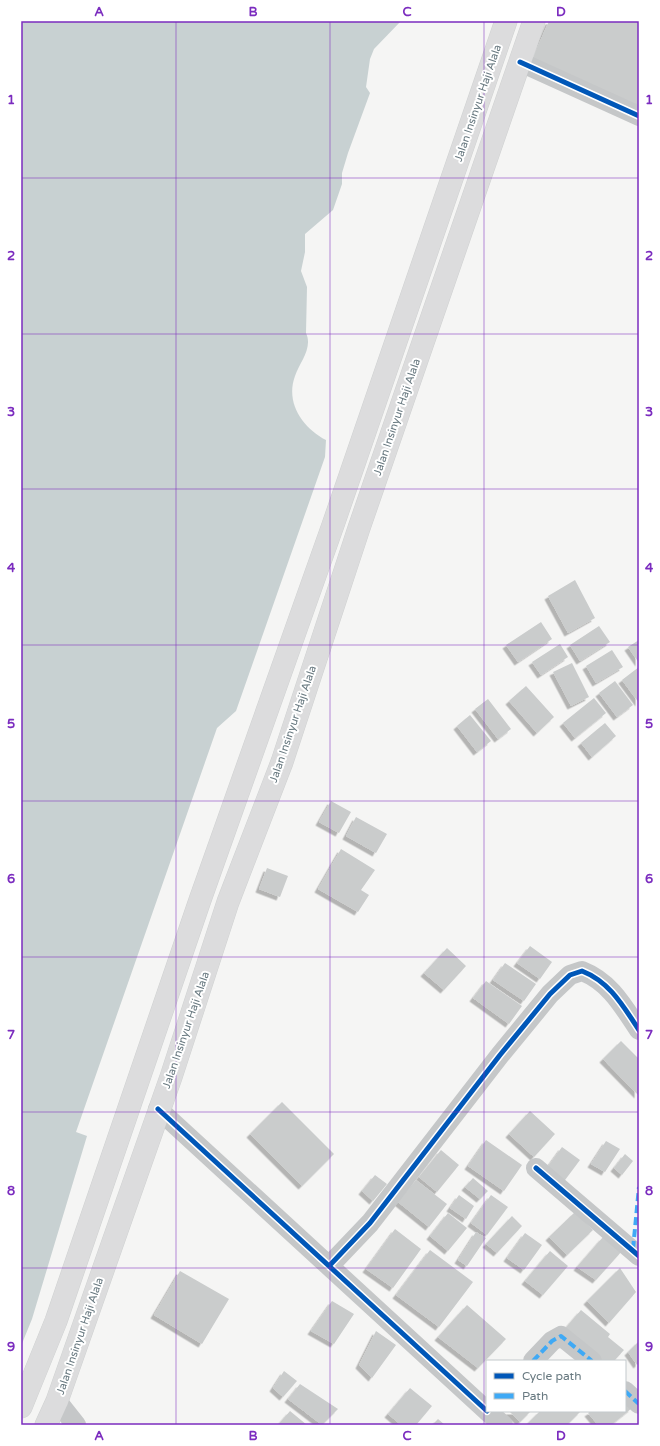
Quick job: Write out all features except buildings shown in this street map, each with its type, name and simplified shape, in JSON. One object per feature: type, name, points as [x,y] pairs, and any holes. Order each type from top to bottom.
[{"type":"main road","name":"Jalan Insinyur Haji Alala","points":[[21,1407],[56,1321],[253,747],[334,525],[506,21]]},
{"type":"main road","name":"Jalan Insinyur Haji Alala","points":[[46,1425],[57,1401],[228,902],[282,762],[534,21]]},
{"type":"street","points":[[520,62],[639,116]]},
{"type":"street","points":[[330,1265],[370,1223],[500,1055],[550,994],[570,975],[582,971],[600,980],[619,1000],[639,1030]]},
{"type":"street","points":[[158,1109],[330,1265],[486,1410]]},
{"type":"street","points":[[536,1168],[639,1256]]},
{"type":"street","points":[[534,1360],[552,1341],[561,1336],[591,1360]]},
{"type":"street","points":[[626,1392],[639,1404]]},
{"type":"street","points":[[57,1401],[76,1425]]},
{"type":"street","points":[[488,1412],[503,1425]]},
{"type":"shaded area","points":[[21,21],[401,21],[374,49],[370,59],[366,87],[370,93],[348,153],[342,173],[342,184],[333,210],[305,234],[305,252],[301,271],[307,287],[306,333],[308,344],[305,355],[295,376],[292,396],[294,405],[303,422],[326,440],[325,457],[236,711],[217,728],[76,1132],[87,1136],[32,1319],[21,1346]]},
{"type":"marked path","points":[[633,1249],[639,1187]]},
{"type":"marked path","points":[[534,1360],[552,1341],[561,1336],[591,1360]]},
{"type":"marked path","points":[[626,1392],[639,1404]]},
{"type":"cycle path","points":[[520,62],[639,116]]},
{"type":"cycle path","points":[[330,1265],[370,1223],[500,1055],[550,994],[570,975],[582,971],[600,981],[615,996],[639,1030]]},
{"type":"cycle path","points":[[158,1109],[486,1410]]},
{"type":"cycle path","points":[[536,1168],[639,1256]]}]
